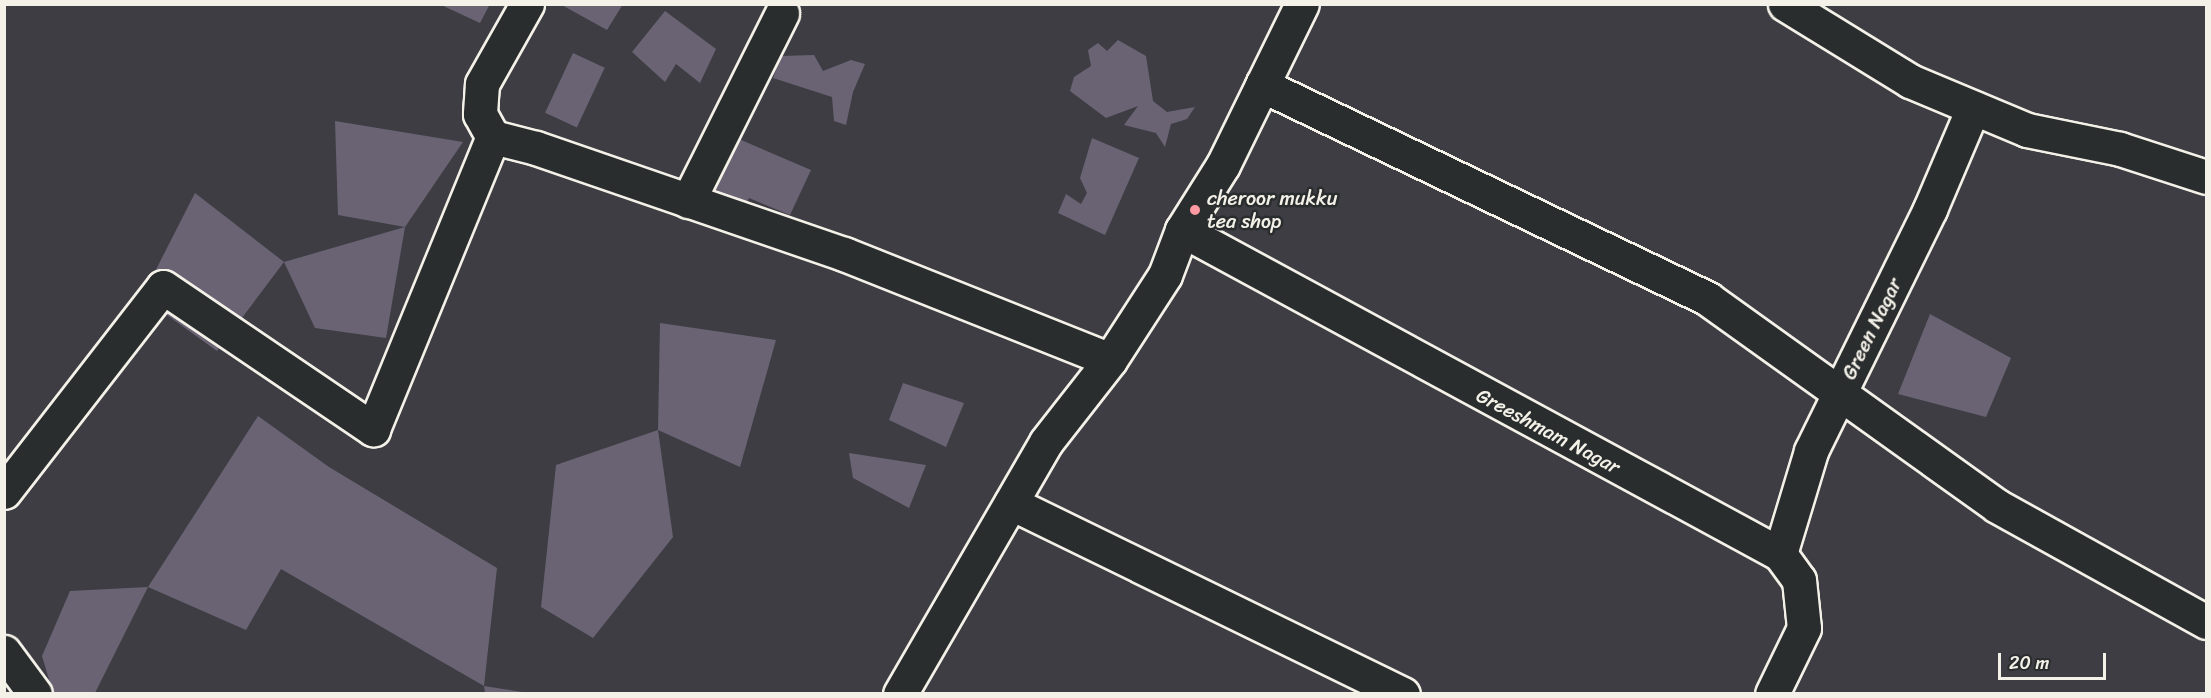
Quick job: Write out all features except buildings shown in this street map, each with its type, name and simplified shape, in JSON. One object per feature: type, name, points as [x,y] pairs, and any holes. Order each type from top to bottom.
[{"type":"street","points":[[527,4],[482,84],[480,114],[493,137],[844,254],[1110,360]]},
{"type":"street","points":[[900,693],[1047,442],[1110,360],[1165,274],[1182,231],[1223,165],[1302,4]]},
{"type":"street","points":[[1785,4],[1910,81],[1973,108],[2027,130],[2120,149],[2206,177]]},
{"type":"street","points":[[688,201],[782,13]]},
{"type":"street","points":[[1262,85],[1708,299],[1842,392],[1997,506],[2206,622]]},
{"type":"street","name":"Green Nagar","points":[[1780,554],[1811,451],[1930,209],[1973,108]]},
{"type":"street","points":[[4,492],[163,287],[374,429],[493,137]]},
{"type":"street","name":"Greeshmam Nagar","points":[[1182,231],[1780,554],[1799,580],[1804,628],[1772,693]]},
{"type":"street","points":[[1011,503],[1403,693]]},
{"type":"street","points":[[4,652],[35,693]]},
{"type":"place","name":"cheroor mukku tea shop","points":[[1195,210]]}]
